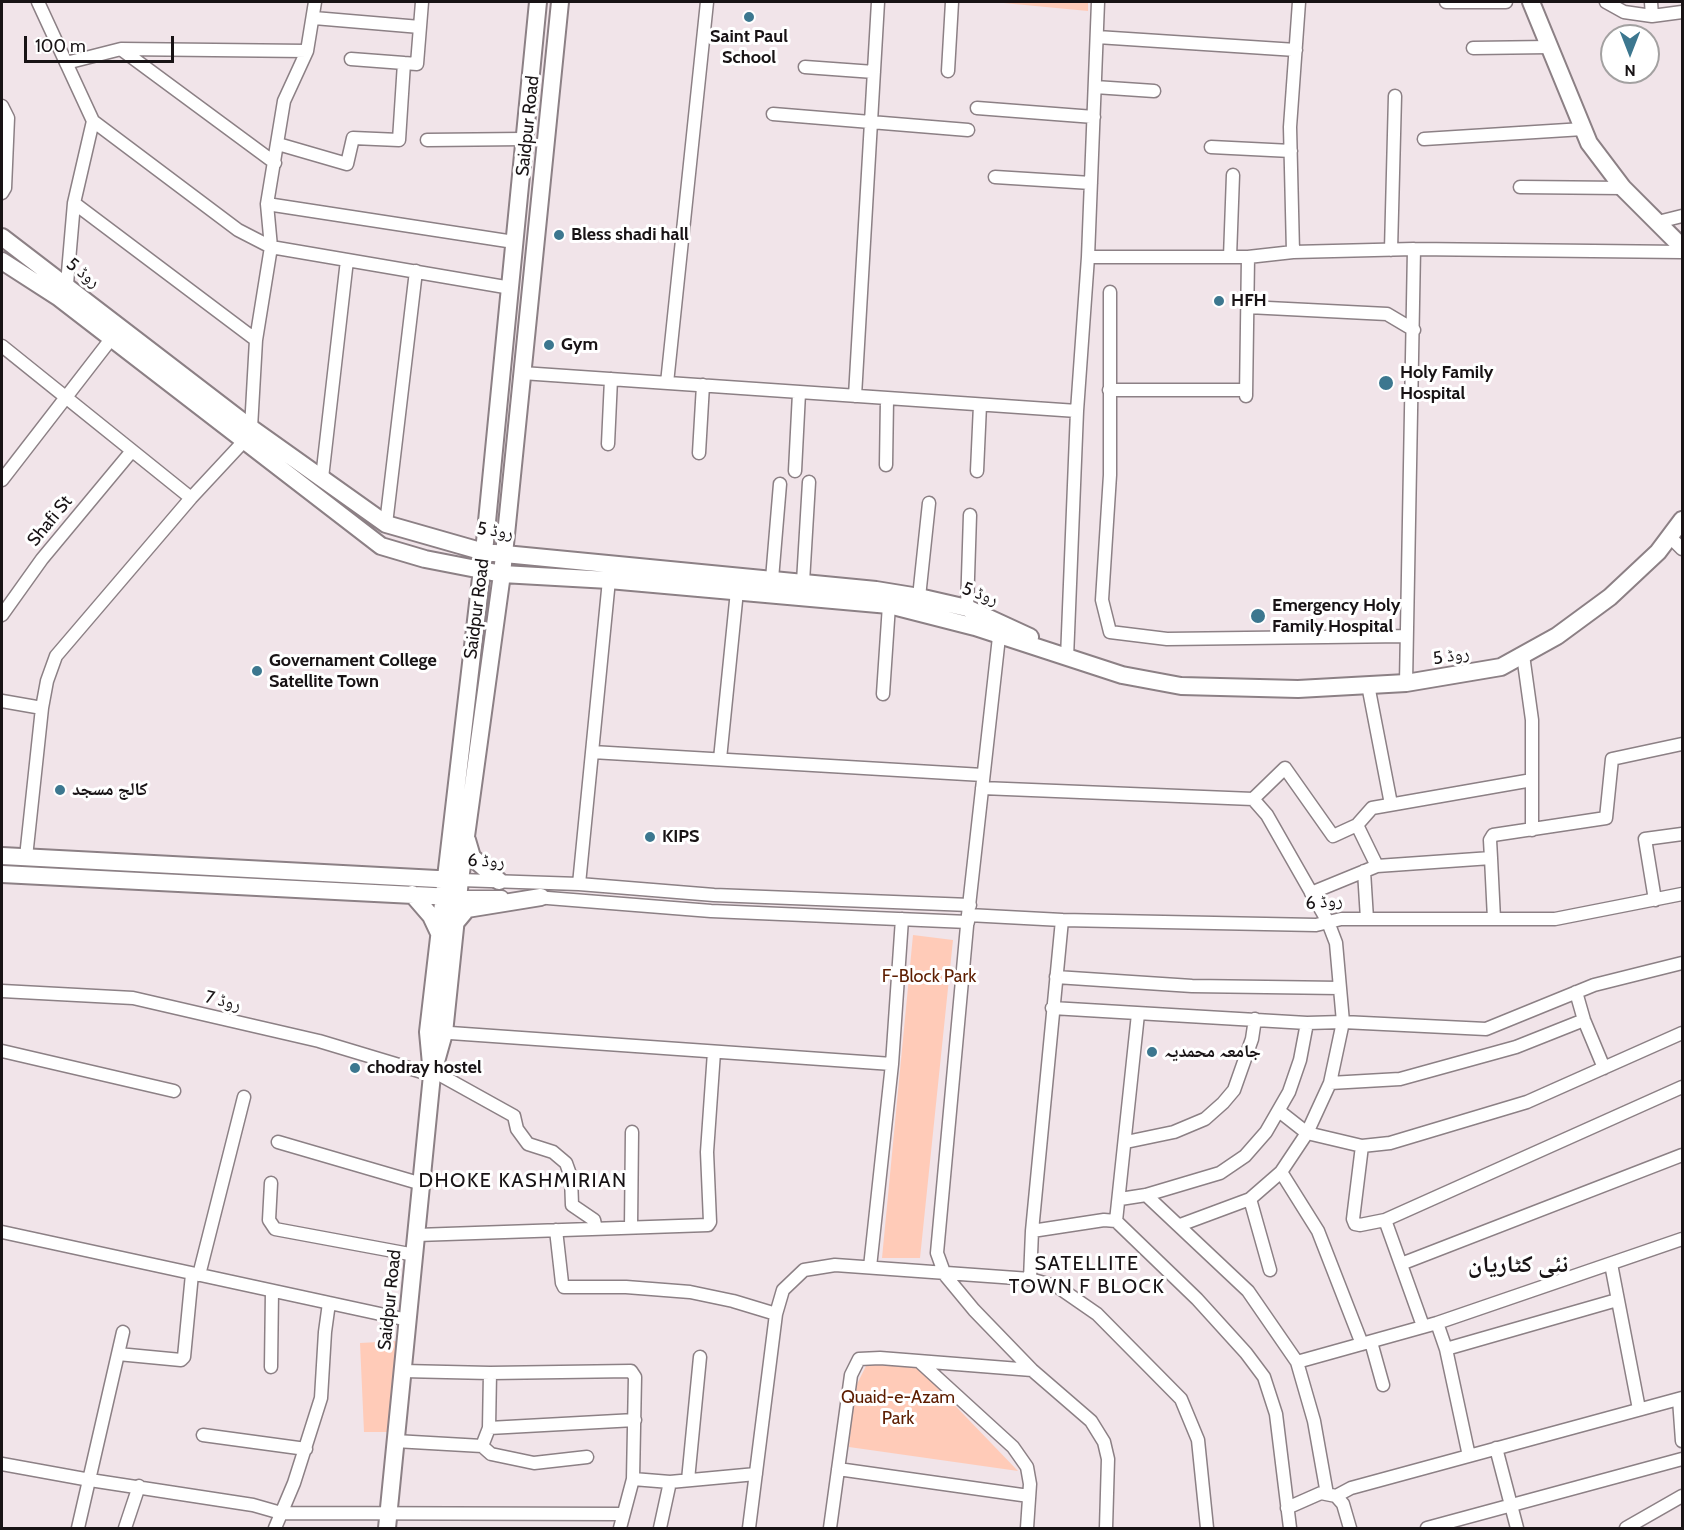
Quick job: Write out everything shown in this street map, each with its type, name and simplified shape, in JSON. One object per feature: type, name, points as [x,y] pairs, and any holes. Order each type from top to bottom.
[{"type":"main road","name":"Saidpur Road","points":[[436,1032],[457,921],[448,857],[484,552],[538,2]]},
{"type":"main road","name":"Saidpur Road","points":[[388,1521],[433,1073],[439,934],[466,836],[502,574],[560,2]]},
{"type":"main road","points":[[1531,2],[1589,143],[1623,188],[1683,250]]},
{"type":"main road","name":"روڈ 5","points":[[2,237],[111,339],[248,434],[322,478],[386,524],[484,552],[803,582],[920,597],[967,608],[1000,628],[1067,658],[1122,675],[1181,686],[1298,689],[1368,686],[1406,683],[1501,667],[1557,636],[1610,597],[1658,552],[1683,520]]},
{"type":"main road","name":"روڈ 5","points":[[2,261],[62,291],[248,434],[381,546],[425,560],[502,574],[609,580],[889,605],[1000,628]]},
{"type":"main road","points":[[466,836],[472,857],[499,881]]},
{"type":"main road","name":"روڈ 6","points":[[2,856],[399,879],[452,889]]},
{"type":"main road","points":[[399,879],[430,871],[448,857]]},
{"type":"main road","name":"روڈ 6","points":[[2,874],[412,894],[452,889]]},
{"type":"main road","points":[[412,894],[431,916],[439,934]]},
{"type":"main road","points":[[457,921],[467,909],[541,897]]},
{"type":"street","points":[[38,2],[93,121],[238,230],[271,247],[511,288]]},
{"type":"street","points":[[26,857],[42,708],[47,681],[56,656],[248,434],[256,340],[271,247],[267,204],[284,101],[307,51],[315,2]]},
{"type":"street","points":[[351,59],[417,64],[422,2]]},
{"type":"street","points":[[667,384],[707,2]]},
{"type":"street","points":[[855,396],[878,2]]},
{"type":"street","points":[[948,71],[952,2]]},
{"type":"street","points":[[1067,658],[1077,411],[1088,257],[1098,2]]},
{"type":"street","points":[[1293,252],[1291,151],[1299,2]]},
{"type":"street","points":[[1446,2],[1506,2]]},
{"type":"street","points":[[1606,2],[1624,12],[1652,16],[1683,12]]},
{"type":"street","points":[[1651,2],[1652,16]]},
{"type":"street","points":[[314,18],[420,27]]},
{"type":"street","points":[[1097,37],[1296,51]]},
{"type":"street","points":[[1473,48],[1549,47]]},
{"type":"street","points":[[66,63],[122,50],[307,51]]},
{"type":"street","points":[[122,50],[275,163]]},
{"type":"street","points":[[278,144],[347,164],[353,138],[399,140],[404,63]]},
{"type":"street","points":[[805,67],[874,72]]},
{"type":"street","points":[[1095,87],[1154,91]]},
{"type":"street","points":[[1391,250],[1395,96]]},
{"type":"street","points":[[2,106],[8,118],[5,188],[2,193]]},
{"type":"street","points":[[977,108],[1094,117]]},
{"type":"street","points":[[773,114],[968,129]]},
{"type":"street","points":[[62,291],[74,203],[93,121]]},
{"type":"street","points":[[1424,139],[1583,129]]},
{"type":"street","points":[[427,140],[524,139]]},
{"type":"street","points":[[1211,147],[1291,151]]},
{"type":"street","points":[[1230,257],[1233,175]]},
{"type":"street","points":[[995,177],[1091,183]]},
{"type":"street","points":[[1520,187],[1623,188]]},
{"type":"street","points":[[74,203],[256,340]]},
{"type":"street","points":[[267,204],[514,242]]},
{"type":"street","points":[[1658,222],[1683,216]]},
{"type":"street","points":[[1406,683],[1405,636],[1414,330],[1414,249]]},
{"type":"street","points":[[1088,257],[1248,257],[1293,252],[1414,249],[1683,250]]},
{"type":"street","points":[[1109,390],[1246,393],[1248,257]]},
{"type":"street","points":[[322,478],[347,260]]},
{"type":"street","points":[[386,524],[416,271]]},
{"type":"street","points":[[1110,292],[1110,475],[1102,600],[1110,632],[1167,639],[1405,636]]},
{"type":"street","points":[[1248,308],[1387,314],[1414,330]]},
{"type":"street","points":[[2,480],[111,339]]},
{"type":"street","points":[[3,350],[192,498]]},
{"type":"street","points":[[522,373],[1077,411]]},
{"type":"street","points":[[608,444],[610,379]]},
{"type":"street","points":[[699,453],[703,385]]},
{"type":"street","points":[[795,471],[798,393]]},
{"type":"street","points":[[886,465],[887,399]]},
{"type":"street","points":[[977,471],[980,405]]},
{"type":"street","name":"Shafi St","points":[[2,615],[42,559],[131,452]]},
{"type":"street","points":[[803,582],[809,482]]},
{"type":"street","points":[[772,579],[780,484]]},
{"type":"street","points":[[920,597],[929,503]]},
{"type":"street","points":[[967,608],[970,515]]},
{"type":"street","points":[[1670,537],[1683,549]]},
{"type":"street","points":[[579,884],[609,580]]},
{"type":"street","points":[[720,759],[737,591]]},
{"type":"street","points":[[883,694],[889,605]]},
{"type":"street","points":[[1000,628],[983,775],[937,1252],[945,1275],[1032,1370],[1091,1421],[1104,1442],[1108,1459],[1106,1528]]},
{"type":"street","points":[[1523,655],[1532,720],[1532,830]]},
{"type":"street","points":[[1368,686],[1391,804]]},
{"type":"street","points":[[2,701],[42,708]]},
{"type":"street","points":[[1494,919],[1490,837],[1606,818],[1612,759],[1683,744]]},
{"type":"street","points":[[592,752],[983,775]]},
{"type":"street","points":[[982,788],[1253,798],[1285,768],[1333,836],[1357,825],[1372,808],[1532,780]]},
{"type":"street","points":[[1179,1225],[1250,1199],[1281,1172],[1307,1133],[1330,1083],[1342,1022],[1336,943],[1328,922],[1267,815],[1253,798]]},
{"type":"street","points":[[1357,825],[1377,866]]},
{"type":"street","points":[[1655,900],[1645,839],[1683,834]]},
{"type":"street","points":[[1311,893],[1377,866],[1491,858]]},
{"type":"street","points":[[1364,871],[1367,919]]},
{"type":"street","name":"روڈ 6","points":[[452,889],[499,881],[579,884],[714,895],[872,902],[969,914],[1062,920],[1316,925],[1341,919],[1555,919],[1683,894]]},
{"type":"street","name":"روڈ 6","points":[[452,889],[711,911],[902,919],[969,914]]},
{"type":"street","points":[[711,911],[714,895]]},
{"type":"street","points":[[870,918],[872,902]]},
{"type":"street","points":[[870,1267],[892,1064],[902,919]]},
{"type":"street","points":[[1030,1279],[1032,1231],[1062,920]]},
{"type":"street","points":[[1052,1008],[1307,1023],[1342,1022],[1486,1029],[1576,992],[1683,963]]},
{"type":"street","points":[[1056,977],[1192,986],[1340,988]]},
{"type":"street","name":"روڈ 7","points":[[2,991],[133,998],[319,1041],[433,1073],[514,1116],[517,1129],[528,1144],[553,1152],[566,1163],[571,1177],[572,1205],[594,1220],[597,1229]]},
{"type":"street","points":[[1576,992],[1584,1020],[1604,1068]]},
{"type":"street","points":[[1116,1221],[1138,1014]]},
{"type":"street","points":[[1126,1142],[1174,1132],[1205,1119],[1223,1103],[1234,1090],[1252,1039],[1256,1019]]},
{"type":"street","points":[[1330,1083],[1400,1079],[1516,1047],[1584,1020]]},
{"type":"street","points":[[1120,1199],[1146,1196],[1220,1173],[1245,1156],[1266,1132],[1279,1112],[1300,1060],[1307,1023]]},
{"type":"street","points":[[436,1032],[892,1064]]},
{"type":"street","points":[[1279,1112],[1307,1133],[1362,1146],[1390,1143],[1527,1102],[1683,1033]]},
{"type":"street","points":[[2,1051],[174,1091]]},
{"type":"street","points":[[417,1235],[631,1227],[704,1227],[710,1221],[707,1152],[714,1052]]},
{"type":"street","points":[[1362,1146],[1353,1219],[1355,1224],[1360,1225],[1385,1220],[1683,1087]]},
{"type":"street","points":[[118,1354],[181,1360],[184,1357],[195,1274],[244,1097]]},
{"type":"street","points":[[631,1227],[632,1132]]},
{"type":"street","points":[[278,1143],[422,1184]]},
{"type":"street","points":[[1401,1264],[1683,1155]]},
{"type":"street","points":[[1281,1172],[1318,1231],[1383,1385]]},
{"type":"street","points":[[271,1183],[269,1220],[275,1229],[415,1255]]},
{"type":"street","points":[[1146,1196],[1248,1291],[1297,1362],[1314,1421],[1331,1495]]},
{"type":"street","points":[[1250,1199],[1270,1270]]},
{"type":"street","points":[[1032,1231],[1104,1220],[1116,1221],[1197,1299],[1246,1353],[1264,1377],[1276,1414],[1290,1528]]},
{"type":"street","points":[[1385,1220],[1424,1326]]},
{"type":"street","points":[[556,1230],[564,1287],[627,1287],[690,1292],[733,1300],[776,1314]]},
{"type":"street","points":[[2,1232],[408,1320]]},
{"type":"street","points":[[1297,1362],[1437,1323],[1682,1240]]},
{"type":"street","points":[[1611,1264],[1639,1409]]},
{"type":"street","points":[[749,1528],[776,1314],[783,1290],[804,1270],[835,1265],[945,1275],[1030,1279],[1058,1287],[1097,1314],[1181,1399],[1198,1440],[1207,1528]]},
{"type":"street","points":[[271,1367],[272,1291]]},
{"type":"street","points":[[1446,1349],[1617,1300]]},
{"type":"street","points":[[275,1528],[306,1449],[321,1398],[325,1332],[330,1303]]},
{"type":"street","points":[[1437,1323],[1446,1349],[1469,1456]]},
{"type":"street","points":[[78,1528],[123,1332]]},
{"type":"street","points":[[688,1480],[700,1357]]},
{"type":"street","points":[[830,1528],[851,1375],[859,1359],[880,1358],[1032,1370]]},
{"type":"street","points":[[921,1363],[1013,1447],[1027,1467],[1028,1528]]},
{"type":"street","points":[[403,1371],[490,1373],[630,1371],[635,1377],[633,1479],[620,1528]]},
{"type":"street","points":[[482,1446],[489,1428],[490,1373]]},
{"type":"street","points":[[1331,1495],[1681,1399],[1683,1441]]},
{"type":"street","points":[[489,1428],[634,1420]]},
{"type":"street","points":[[203,1435],[306,1449]]},
{"type":"street","points":[[395,1441],[482,1446],[491,1454],[534,1462],[587,1456]]},
{"type":"street","points":[[1496,1448],[1517,1528]]},
{"type":"street","points":[[1427,1528],[1683,1459]]},
{"type":"street","points":[[2,1464],[90,1480],[253,1504],[281,1512],[388,1521],[622,1514]]},
{"type":"street","points":[[838,1469],[1029,1496]]},
{"type":"street","points":[[633,1479],[670,1482],[756,1474]]},
{"type":"street","points":[[660,1528],[670,1482]]},
{"type":"street","points":[[125,1528],[139,1486]]},
{"type":"street","points":[[1287,1508],[1321,1493],[1331,1495],[1342,1504],[1350,1528]]},
{"type":"street","points":[[1626,1528],[1683,1496]]},
{"type":"street","points":[[325,1528],[327,1515]]},
{"type":"green space","points":[[993,2],[1088,2],[1088,11]]},
{"type":"green space","name":"F-Block Park","points":[[913,935],[953,940],[920,1258],[882,1258]]},
{"type":"green space","points":[[398,1341],[389,1432],[364,1432],[360,1343]]},
{"type":"green space","name":"Quaid-e-Azam Park","points":[[867,1364],[915,1364],[1018,1471],[849,1447],[855,1388]]},
{"type":"place","name":"Saint Paul School","points":[[749,17]]},
{"type":"place","name":"Bless shadi hall","points":[[559,235]]},
{"type":"place","name":"HFH","points":[[1219,301]]},
{"type":"place","name":"Gym","points":[[549,345]]},
{"type":"place","name":"Holy Family Hospital","points":[[1386,383]]},
{"type":"place","name":"Emergency Holy Family Hospital","points":[[1258,616]]},
{"type":"place","name":"Governament College Satellite Town","points":[[257,671]]},
{"type":"place","name":"کالج مسجد","points":[[60,790]]},
{"type":"place","name":"KIPS","points":[[650,837]]},
{"type":"place","name":"جامعہ محمدیہ","points":[[1152,1052]]},
{"type":"place","name":"chodray hostel","points":[[355,1068]]},
{"type":"district","name":"DHOKE KASHMIRIAN","points":[[523,1181]]},
{"type":"district","name":"نئی کٹاریان","points":[[1518,1265]]},
{"type":"district","name":"SATELLITE TOWN F BLOCK","points":[[1087,1276]]}]
